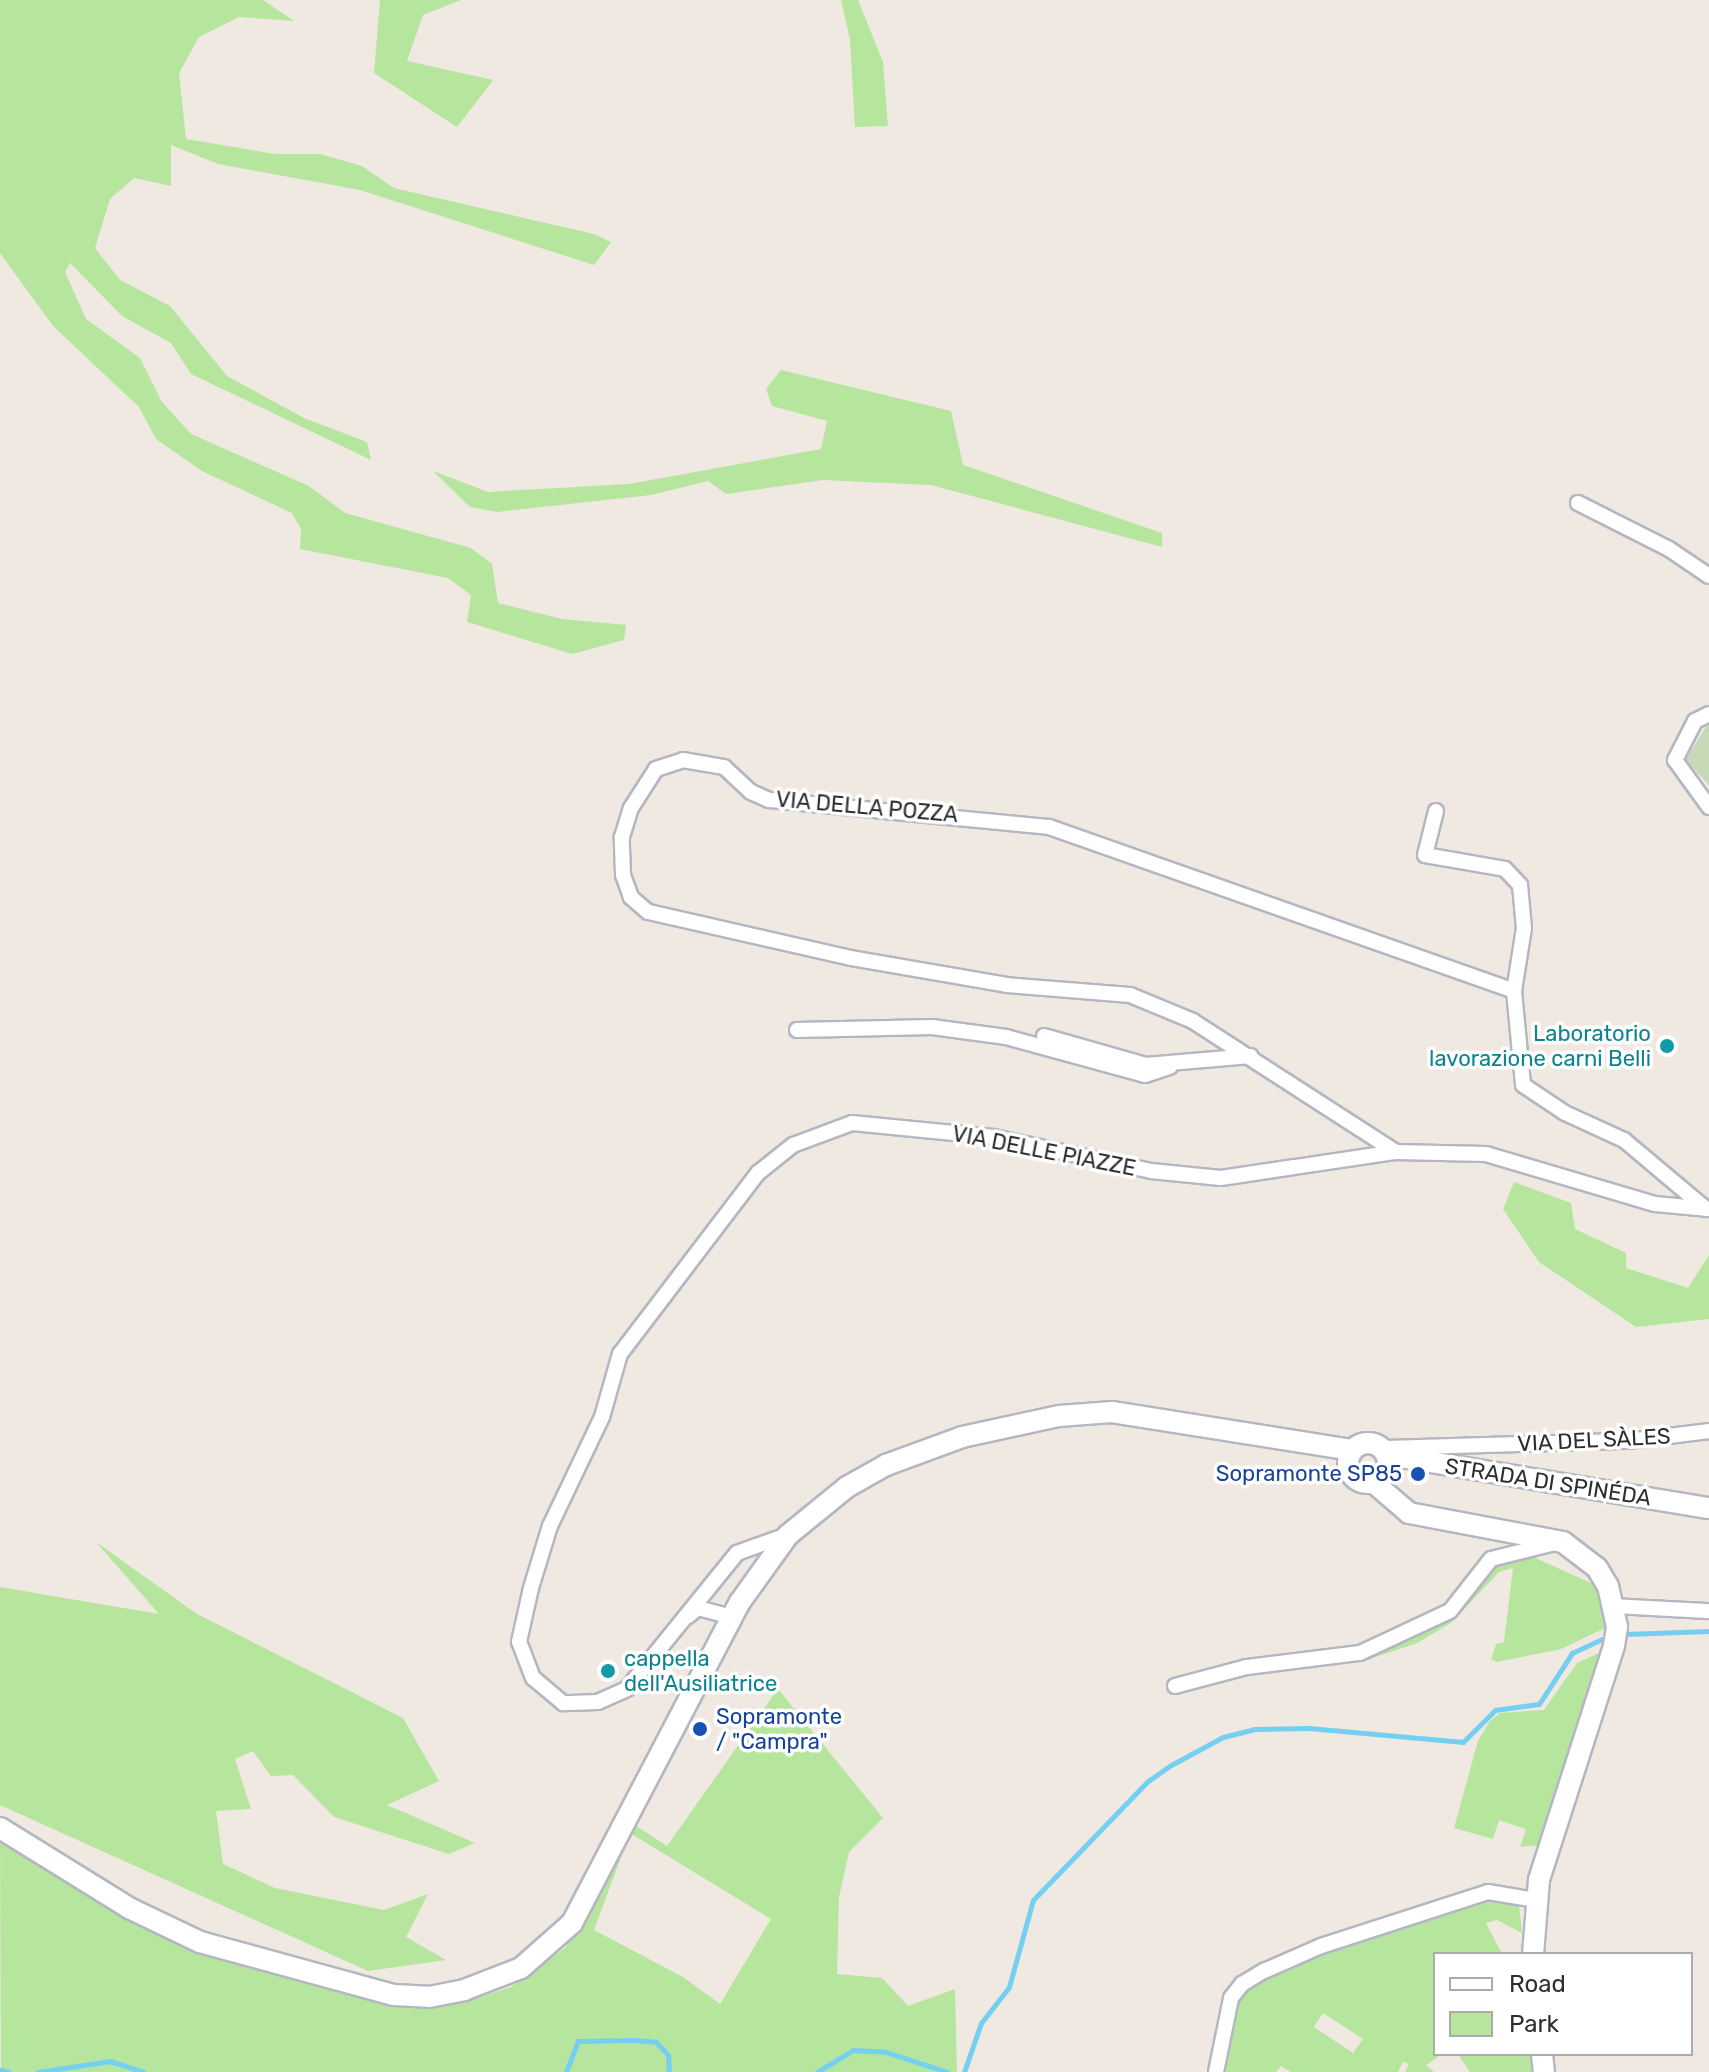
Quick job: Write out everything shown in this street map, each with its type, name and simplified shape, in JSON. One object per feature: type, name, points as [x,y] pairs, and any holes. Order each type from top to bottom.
[{"type":"main road","points":[[0,1828],[129,1908],[200,1942],[394,1995],[429,1997],[464,1990],[521,1968],[572,1923],[731,1617],[788,1535],[847,1487],[886,1465],[962,1437],[1059,1416],[1112,1412],[1351,1450],[1366,1442],[1385,1452],[1387,1472],[1374,1483]]},
{"type":"main road","points":[[1351,1450],[1348,1460],[1354,1478],[1374,1483],[1409,1513],[1563,1542],[1597,1568],[1613,1606],[1614,1646],[1536,1900],[1533,1952]]},
{"type":"main road","name":"STRADA DI SPINÉDA","points":[[1385,1452],[1709,1508]]},
{"type":"street","points":[[1578,503],[1669,549],[1709,576]]},
{"type":"street","points":[[1709,714],[1695,721],[1675,760],[1709,807]]},
{"type":"street","name":"VIA DELLA POZZA","points":[[1396,1152],[1193,1021],[1130,995],[992,983],[851,958],[648,912],[631,897],[623,875],[622,837],[631,808],[656,769],[683,760],[724,767],[751,792],[769,800],[1049,827],[1514,991]]},
{"type":"street","points":[[1436,811],[1425,855],[1505,869],[1520,885],[1524,928],[1514,991],[1523,1085],[1565,1113],[1624,1140],[1708,1209]]},
{"type":"street","points":[[797,1030],[932,1027],[1006,1037],[1145,1075],[1170,1067],[1251,1056]]},
{"type":"street","points":[[1044,1036],[1170,1067]]},
{"type":"street","name":"VIA DELLE PIAZZE","points":[[788,1535],[737,1553],[627,1689],[589,1703],[563,1703],[547,1693],[533,1678],[519,1642],[550,1526],[602,1417],[620,1354],[733,1204],[793,1145],[852,1123],[994,1137],[1151,1171],[1221,1178],[1396,1152],[1486,1154],[1655,1204],[1708,1209]]},
{"type":"street","name":"VIA DEL SÀLES","points":[[1385,1452],[1628,1441],[1709,1431]]},
{"type":"street","points":[[1175,1686],[1247,1667],[1360,1653],[1450,1611],[1491,1559],[1563,1542]]},
{"type":"street","points":[[1613,1606],[1709,1611]]},
{"type":"street","name":"VIA DELLE PIAZZE","points":[[675,1626],[698,1608],[731,1617]]},
{"type":"street","points":[[1216,2072],[1231,1998],[1242,1984],[1264,1971],[1321,1946],[1488,1892],[1536,1900]]},
{"type":"green space","points":[[0,0],[263,0],[294,21],[239,17],[199,37],[179,73],[186,139],[275,154],[320,154],[362,166],[394,188],[594,234],[611,242],[594,265],[360,190],[218,164],[171,145],[171,186],[134,178],[110,199],[95,248],[120,280],[170,306],[227,376],[304,418],[367,442],[371,460],[191,374],[171,343],[122,316],[70,263],[65,272],[86,319],[140,358],[162,402],[191,434],[309,486],[345,513],[471,548],[492,564],[498,603],[562,619],[626,625],[624,640],[572,654],[467,622],[471,595],[448,578],[300,549],[301,529],[292,513],[202,471],[156,439],[139,407],[53,326],[0,253]]},
{"type":"green space","points":[[380,0],[461,0],[423,15],[407,61],[493,80],[457,127],[374,73]]},
{"type":"green space","points":[[841,0],[858,0],[883,62],[888,126],[855,127],[850,40]]},
{"type":"green space","points":[[781,370],[951,411],[963,465],[1162,533],[1162,547],[931,485],[823,480],[726,494],[708,481],[651,495],[497,512],[470,507],[433,471],[488,492],[629,484],[821,449],[827,421],[772,406],[766,389]]},
{"type":"green space","points":[[1709,722],[1709,785],[1685,760]]},
{"type":"green space","points":[[1514,1182],[1571,1203],[1575,1229],[1626,1253],[1626,1268],[1688,1288],[1709,1255],[1709,1319],[1636,1327],[1539,1262],[1503,1209]]},
{"type":"green space","points":[[96,1542],[197,1614],[403,1718],[439,1781],[387,1805],[475,1843],[449,1854],[334,1817],[293,1775],[271,1776],[253,1751],[235,1759],[251,1809],[216,1811],[223,1864],[275,1888],[384,1910],[428,1894],[406,1937],[446,1960],[368,1971],[0,1805],[0,1587],[159,1614]]},
{"type":"green space","points":[[1529,1555],[1595,1585],[1605,1628],[1561,1649],[1497,1662],[1491,1659],[1496,1644],[1504,1642],[1513,1568],[1499,1572],[1451,1623],[1417,1643],[1367,1660],[1455,1613],[1492,1564]]},
{"type":"green space","points":[[1601,1652],[1541,1845],[1520,1847],[1526,1829],[1499,1820],[1493,1839],[1454,1828],[1478,1741],[1490,1721],[1500,1713],[1544,1710],[1577,1663]]},
{"type":"green space","points":[[778,1689],[883,1818],[849,1852],[839,1897],[837,1974],[882,1978],[908,2006],[955,1989],[957,2072],[1,2072],[0,1840],[115,1912],[208,1956],[370,2000],[422,2007],[462,2003],[511,1987],[565,1948],[592,1909],[633,1824],[667,1846]],"holes":[[[630,1833],[771,1919],[720,2004],[683,1977],[594,1930]]]},
{"type":"green space","points":[[1490,1898],[1519,1904],[1522,1933],[1497,1920],[1486,1923],[1501,1952],[1433,1952],[1433,2056],[1439,2056],[1426,2065],[1434,2072],[1405,2072],[1409,2064],[1403,2062],[1398,2072],[1291,2072],[1281,2066],[1276,2072],[1220,2072],[1233,2007],[1253,1984],[1315,1955]],"holes":[[[1323,2013],[1363,2039],[1353,2053],[1314,2027]]]},
{"type":"green space","points":[[1459,2056],[1533,2056],[1535,2072],[1470,2072]]},
{"type":"waterway","points":[[1625,1634],[1709,1631]]},
{"type":"waterway","points":[[964,2072],[981,2023],[1009,1987],[1033,1900],[1148,1781],[1171,1765],[1223,1737],[1254,1729],[1309,1728],[1463,1742],[1495,1710],[1539,1704],[1572,1653],[1604,1638]]},
{"type":"waterway","points":[[566,2072],[578,2041],[635,2040],[656,2042],[668,2055],[669,2072]]},
{"type":"waterway","points":[[817,2072],[853,2050],[886,2052],[947,2072]]},
{"type":"waterway","points":[[38,2072],[110,2061],[143,2072]]},
{"type":"waterway","points":[[0,2070],[9,2072]]},
{"type":"place","name":"Laboratorio lavorazione carni Belli","points":[[1667,1046]]},
{"type":"place","name":"Sopramonte SP85","points":[[1418,1474]]},
{"type":"place","name":"cappella dell'Ausiliatrice","points":[[608,1671]]},
{"type":"place","name":"Sopramonte / \"Campra\"","points":[[700,1729]]}]
